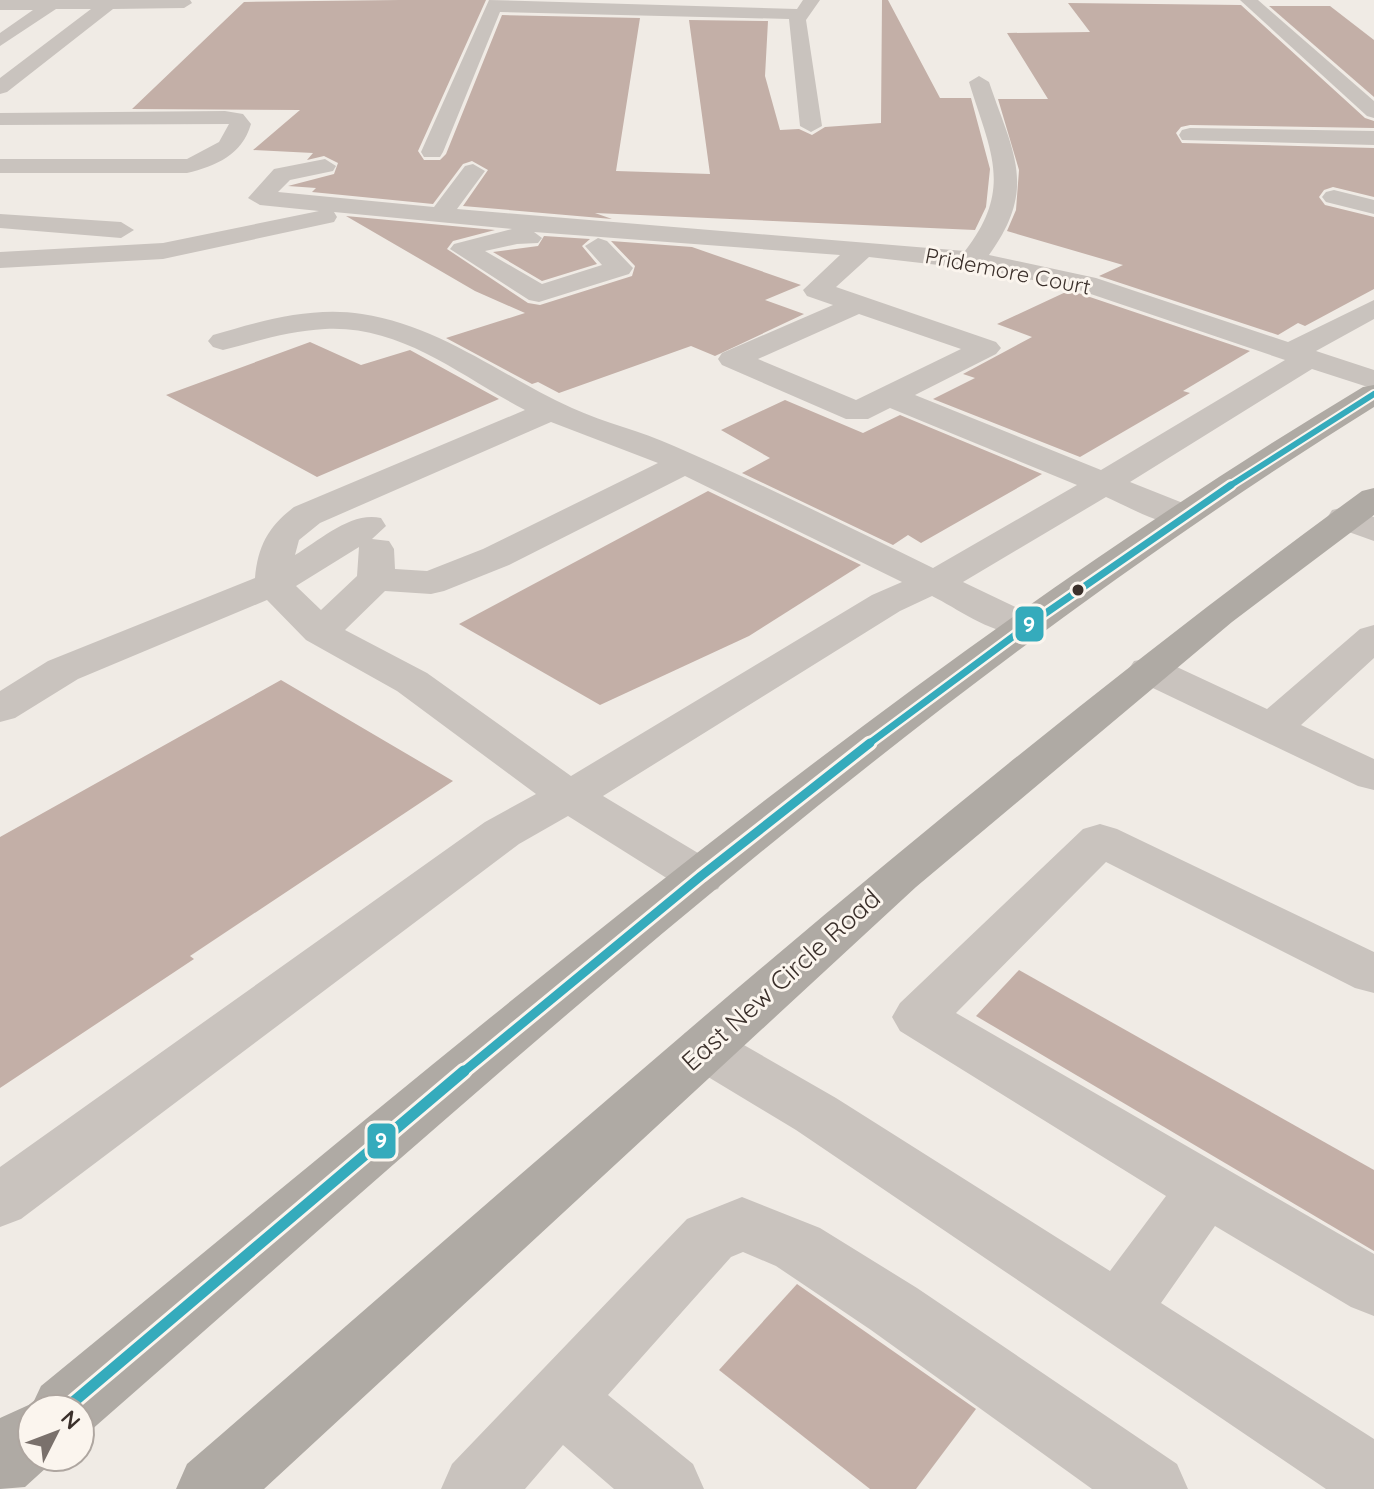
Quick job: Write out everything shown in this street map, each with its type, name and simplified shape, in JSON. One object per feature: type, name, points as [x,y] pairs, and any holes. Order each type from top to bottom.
[{"type":"highway","points":[[84,1393],[453,1081],[831,771],[1022,625],[1180,515],[1374,394]]},
{"type":"highway","name":"East New Circle Road","points":[[212,1489],[899,875],[1149,670],[1364,515]]},
{"type":"highway","points":[[0,1463],[16,1450]]},
{"type":"street","points":[[1248,0],[1374,112]]},
{"type":"street","points":[[0,41],[54,3]]},
{"type":"street","points":[[0,88],[110,3]]},
{"type":"street","points":[[9,4],[183,3]]},
{"type":"street","points":[[432,152],[495,4],[807,7]]},
{"type":"street","points":[[807,7],[797,20],[797,35],[811,126]]},
{"type":"street","points":[[972,260],[993,232],[1004,210],[1007,192],[1004,166],[979,82]]},
{"type":"street","points":[[0,119],[196,117],[236,118],[240,124],[239,131],[216,157],[187,166],[0,166]]},
{"type":"street","points":[[0,144],[28,118]]},
{"type":"street","points":[[1190,135],[1374,138]]},
{"type":"street","name":"Pridemore Court","points":[[325,166],[282,174],[260,198],[628,233],[863,249],[972,260],[1086,284],[1374,380]]},
{"type":"street","points":[[442,213],[473,171]]},
{"type":"street","points":[[1334,197],[1374,207]]},
{"type":"street","points":[[0,260],[163,251],[378,207]]},
{"type":"street","points":[[0,221],[231,237]]},
{"type":"street","points":[[598,246],[620,268],[539,294],[463,249],[517,236],[598,246],[628,233]]},
{"type":"street","points":[[858,304],[733,359],[857,412],[986,348],[858,304],[817,290],[863,249]]},
{"type":"street","points":[[0,1201],[502,833],[641,756],[886,603],[970,565],[1104,483],[1374,308]]},
{"type":"street","points":[[223,341],[256,331],[316,322],[373,325],[400,331],[459,356],[550,411],[684,463],[1022,625]]},
{"type":"street","points":[[889,396],[1180,515]]},
{"type":"street","points":[[550,411],[362,510],[307,515],[284,531],[276,546],[273,584],[320,632],[412,682],[569,796],[701,877]]},
{"type":"street","points":[[376,579],[431,583],[496,557],[684,463]]},
{"type":"street","points":[[320,632],[376,579],[376,546],[362,510]]},
{"type":"street","points":[[0,709],[63,670],[273,584]]},
{"type":"street","points":[[1271,728],[1374,637]]},
{"type":"street","points":[[1149,670],[1374,776]]},
{"type":"street","points":[[1374,974],[1100,840],[919,1017],[1374,1287]]},
{"type":"street","points":[[704,1048],[816,1114],[1374,1480]]},
{"type":"street","points":[[1118,1311],[1206,1190]]},
{"type":"street","points":[[477,1489],[709,1238],[742,1223],[798,1247],[894,1309],[1152,1489]]},
{"type":"street","points":[[559,1398],[668,1489]]},
{"type":"building","points":[[486,0],[418,151],[424,160],[440,160],[446,154],[502,15],[640,18],[616,171],[710,174],[689,20],[768,21],[765,76],[780,130],[799,129],[812,135],[825,127],[881,123],[882,0],[888,0],[940,98],[971,98],[990,169],[986,207],[975,230],[595,213],[612,219],[463,206],[488,170],[472,161],[463,164],[433,204],[312,192],[316,188],[288,186],[334,174],[338,163],[324,156],[307,160],[313,153],[253,150],[300,110],[132,109],[244,2]]},
{"type":"building","points":[[1068,3],[1241,5],[1365,118],[1374,121],[1374,128],[1190,125],[1181,127],[1176,133],[1182,143],[1374,148],[1374,197],[1333,187],[1324,190],[1319,197],[1325,205],[1374,217],[1374,289],[1305,326],[1298,323],[1278,335],[1099,276],[1123,265],[1007,231],[1016,210],[1019,170],[998,99],[1048,99],[1007,33],[1090,32]]},
{"type":"building","points":[[1269,6],[1330,6],[1374,40],[1374,97]]},
{"type":"building","points":[[346,216],[495,230],[453,241],[447,249],[528,303],[540,305],[632,276],[635,266],[611,241],[692,247],[801,285],[765,300],[804,314],[715,356],[691,346],[559,393],[538,382],[532,384],[446,338],[525,313],[475,291]]},
{"type":"building","points":[[544,236],[590,239],[582,246],[597,264],[542,281],[493,252],[538,246]]},
{"type":"building","points":[[1068,291],[1250,351],[1183,391],[1190,393],[1080,457],[933,399],[975,378],[963,374],[1032,337],[997,324]]},
{"type":"building","points":[[310,342],[361,365],[410,350],[499,399],[317,477],[166,395]]},
{"type":"building","points":[[785,400],[863,433],[900,415],[1042,474],[921,543],[908,535],[893,545],[742,473],[770,458],[721,430]]},
{"type":"building","points":[[708,491],[861,565],[749,636],[600,705],[459,624]]},
{"type":"building","points":[[281,680],[453,781],[190,956],[194,959],[0,1088],[0,837]]},
{"type":"building","points":[[1019,970],[1374,1170],[1374,1251],[976,1016]]},
{"type":"building","points":[[797,1284],[976,1409],[916,1489],[870,1489],[719,1370]]},
{"type":"transit line","name":"9","points":[[84,1393],[540,1007],[864,748],[1030,624],[1200,506],[1374,394]]}]
